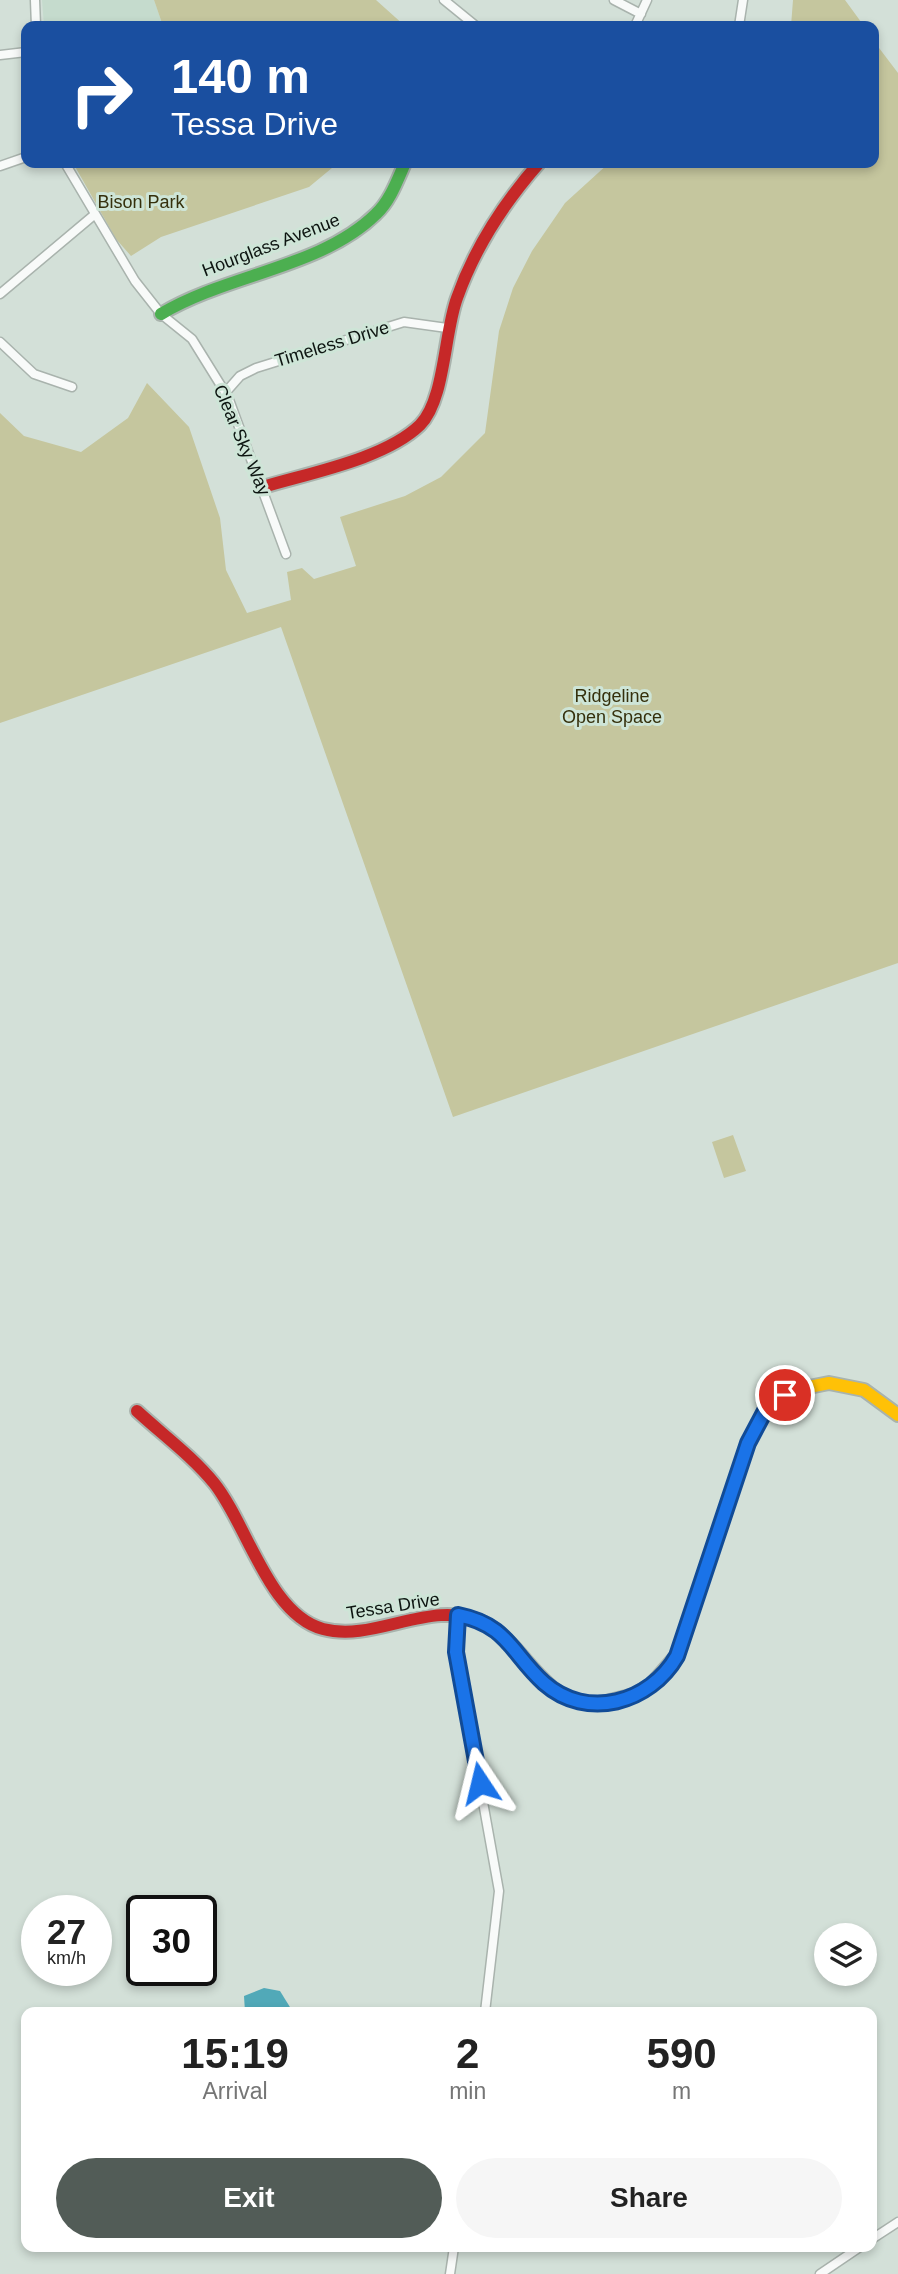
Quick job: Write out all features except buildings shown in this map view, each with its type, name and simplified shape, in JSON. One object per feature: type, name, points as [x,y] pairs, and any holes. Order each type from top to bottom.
[{"type":"street","points":[[34,0],[36,21]]},
{"type":"street","points":[[444,0],[470,21]]},
{"type":"street","points":[[614,0],[640,14]]},
{"type":"street","points":[[637,21],[647,0]]},
{"type":"street","points":[[740,21],[743,0]]},
{"type":"street","points":[[0,55],[21,53]]},
{"type":"street","points":[[0,166],[21,159]]},
{"type":"street","name":"Clear Sky Way","points":[[68,168],[135,281],[161,314],[192,339],[225,393],[264,487],[286,554]]},
{"type":"street","name":"Hourglass Avenue","points":[[161,314],[192,294],[318,250],[359,229],[385,203],[402,168]]},
{"type":"street","points":[[264,487],[391,444],[421,424],[435,399],[447,328],[464,274],[488,226],[505,201],[535,168]]},
{"type":"street","points":[[0,294],[94,215]]},
{"type":"street","name":"Timeless Drive","points":[[225,393],[240,376],[256,368],[384,327],[414,322],[447,328]]},
{"type":"street","points":[[0,342],[34,374],[72,387]]},
{"type":"street","name":"Tessa Drive","points":[[137,1411],[216,1486],[280,1595],[304,1620],[328,1630],[355,1634],[437,1615],[458,1615],[478,1620],[501,1633],[543,1682],[566,1696],[602,1703],[635,1696],[656,1682],[677,1656],[748,1443],[766,1409],[794,1390],[829,1383],[864,1390],[898,1415]]},
{"type":"street","points":[[458,1615],[456,1652],[499,1891],[486,2007]]},
{"type":"street","points":[[877,2236],[898,2222]]},
{"type":"street","points":[[450,2274],[453,2252]]},
{"type":"street","points":[[820,2274],[853,2252]]},
{"type":"shaded area","points":[[42,0],[154,0],[161,21],[44,21]]},
{"type":"green space","points":[[154,0],[376,0],[399,21],[161,21]]},
{"type":"green space","points":[[793,0],[845,0],[860,21],[791,21]]},
{"type":"green space","name":"Ridgeline Open Space","points":[[879,48],[898,73],[898,963],[453,1117],[281,627],[0,723],[0,413],[24,436],[81,452],[128,418],[147,383],[189,427],[220,518],[226,570],[247,613],[291,600],[287,572],[302,568],[314,579],[356,566],[340,517],[405,496],[441,477],[485,433],[499,331],[513,288],[532,251],[565,203],[604,168],[879,168]]},
{"type":"green space","name":"Bison Park","points":[[76,168],[332,168],[309,187],[161,237],[131,256],[116,239]]},
{"type":"green space","points":[[733,1135],[746,1171],[724,1178],[712,1142]]},
{"type":"water","points":[[264,1988],[280,1991],[290,2007],[245,2007],[244,1996]]},
{"type":"traffic: fast","points":[[161,314],[187,300],[301,259],[354,232],[385,203],[403,168]]},
{"type":"traffic: slow","points":[[602,1703],[634,1695],[651,1685],[677,1655],[748,1443],[766,1409],[794,1390],[829,1383],[864,1390],[898,1415]]},
{"type":"traffic: jam","points":[[263,487],[367,456],[405,437],[420,425],[435,400],[453,312],[472,261],[502,210],[535,168]]},
{"type":"traffic: jam","points":[[137,1411],[214,1483],[273,1587],[304,1620],[323,1629],[343,1632],[424,1617],[464,1616],[484,1623],[499,1633],[537,1674],[565,1696],[582,1702],[602,1703]]},
{"type":"route","points":[[480,1783],[455,1645],[458,1615],[486,1623],[501,1633],[543,1682],[575,1700],[612,1703],[643,1692],[662,1677],[677,1656],[753,1430],[766,1409],[785,1395]]}]
